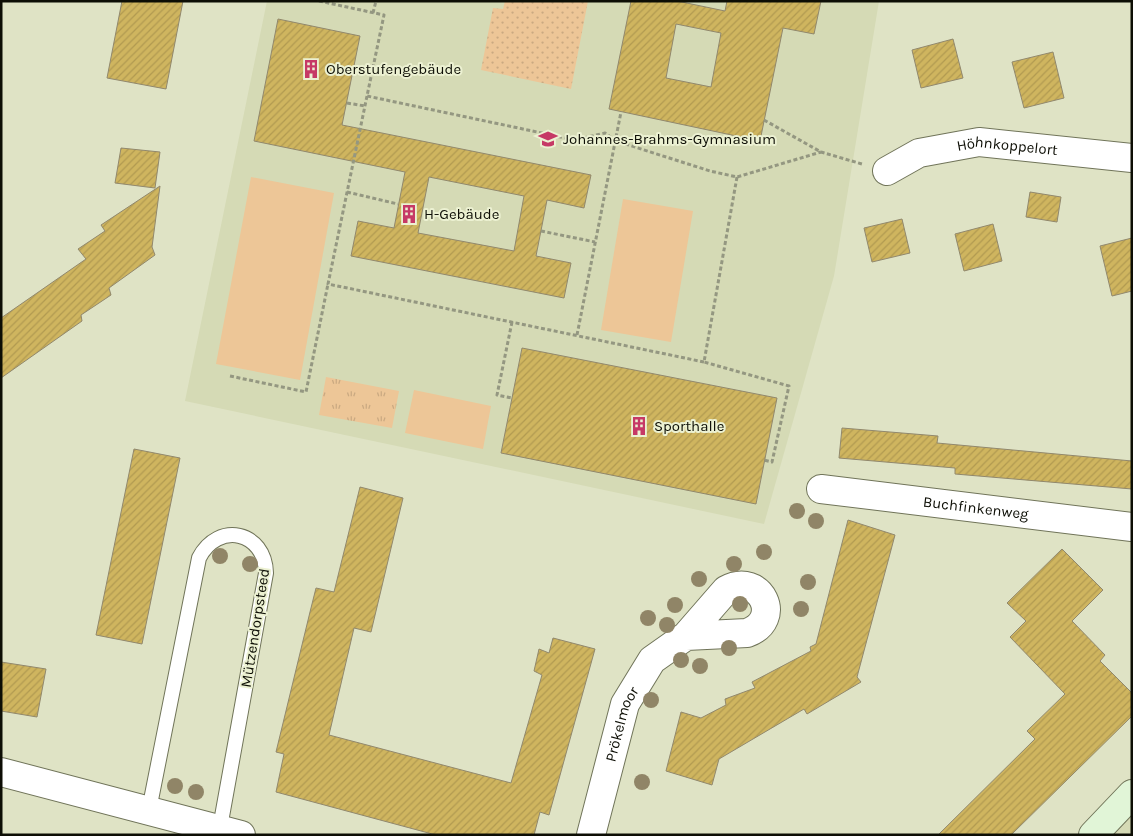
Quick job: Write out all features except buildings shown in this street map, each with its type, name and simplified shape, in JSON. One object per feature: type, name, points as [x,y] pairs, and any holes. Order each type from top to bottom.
[{"type":"street","name":"Höhnkoppelort","points":[[887,171],[919,153],[979,142],[1132,158]]},
{"type":"street","name":"Buchfinkenweg","points":[[821,489],[1132,527]]},
{"type":"street","name":"Prökelmoor","points":[[591,835],[625,704],[652,660],[686,636]]},
{"type":"street","name":"Mützendorpsteed","points":[[1,772],[149,810],[226,833]]},
{"type":"street","points":[[1097,831],[1132,794]]},
{"type":"lane","name":"Mützendorpsteed","points":[[149,810],[199,558],[204,548],[213,540],[224,536],[244,537],[258,547],[263,555],[266,573],[226,833]]},
{"type":"path","points":[[230,376],[306,392],[384,15],[319,1]]},
{"type":"path","points":[[373,13],[376,1]]},
{"type":"path","points":[[367,96],[575,140],[605,133],[616,142],[710,171],[737,177],[821,152]]},
{"type":"path","points":[[347,103],[364,106]]},
{"type":"path","points":[[577,335],[621,112]]},
{"type":"path","points":[[764,120],[821,152],[887,171]]},
{"type":"path","points":[[704,362],[737,177]]},
{"type":"path","points":[[347,192],[398,204]]},
{"type":"path","points":[[541,231],[595,242]]},
{"type":"path","points":[[328,284],[704,362],[789,386],[772,462],[764,460]]},
{"type":"path","points":[[512,322],[498,395],[512,398]]},
{"type":"shaded area","name":"Johannes-Brahms-Gymnasium","points":[[267,1],[879,1],[834,276],[764,524],[185,401]]},
{"type":"shaded area","points":[[1132,814],[1132,835],[1113,835]]},
{"type":"green space","points":[[505,1],[588,1],[571,89],[481,70],[493,8],[503,9]]},
{"type":"green space","points":[[251,177],[334,193],[300,380],[216,364]]},
{"type":"green space","points":[[623,199],[693,211],[671,342],[601,330]]},
{"type":"green space","points":[[326,377],[399,391],[392,428],[319,415]]},
{"type":"green space","points":[[414,390],[491,406],[483,449],[405,433]]},
{"type":"place","name":"Oberstufengebäude","points":[[311,69]]},
{"type":"place","name":"Johannes-Brahms-Gymnasium","points":[[548,139]]},
{"type":"place","name":"H-Gebäude","points":[[409,214]]},
{"type":"place","name":"Sporthalle","points":[[639,426]]}]
